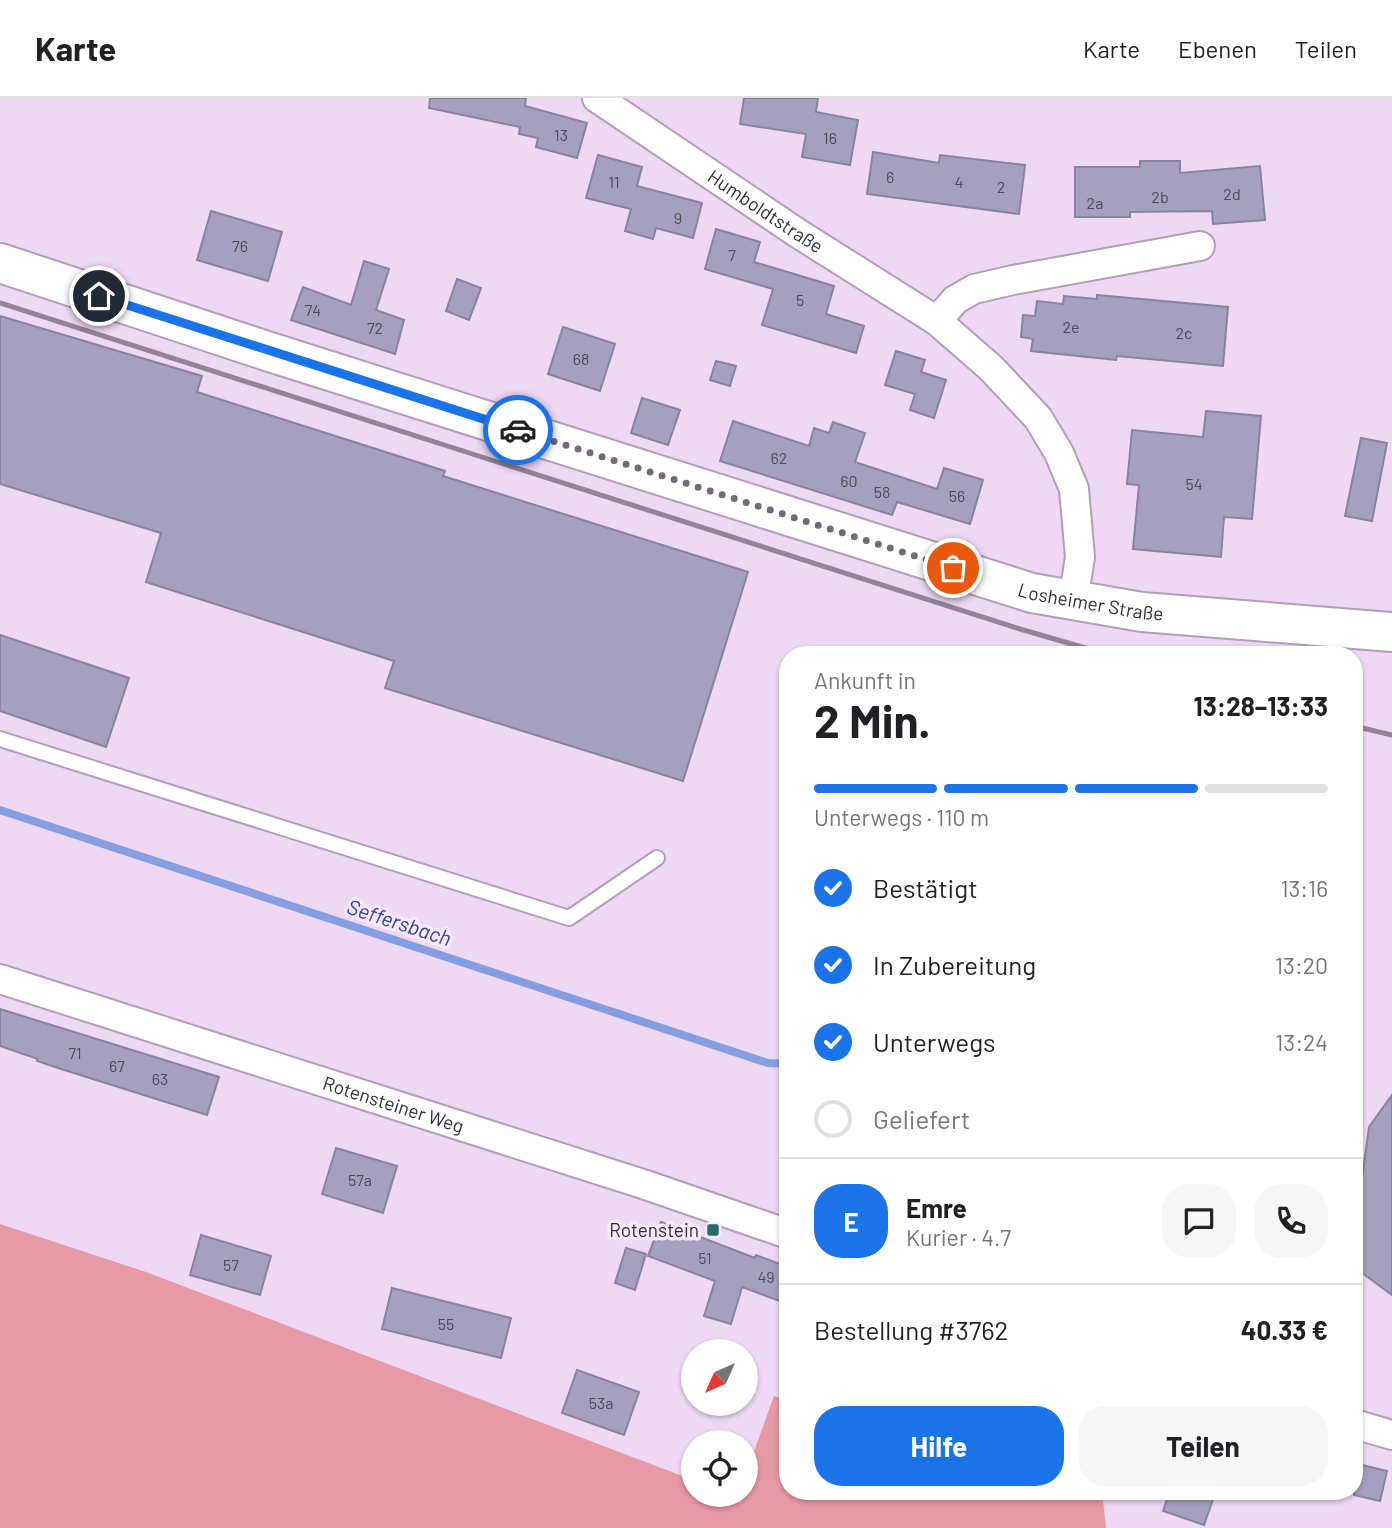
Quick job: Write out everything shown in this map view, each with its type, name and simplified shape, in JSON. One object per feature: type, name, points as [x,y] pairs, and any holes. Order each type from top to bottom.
[{"type":"main road","name":"Losheimer Straße","points":[[0,263],[274,353],[1019,589],[1073,602],[1142,612],[1392,632]]},
{"type":"street","name":"Humboldtstraße","points":[[597,98],[799,234],[937,321],[991,368],[1038,418],[1059,453],[1074,489],[1080,557],[1073,602]]},
{"type":"street","points":[[937,321],[955,300],[974,289],[1200,246]]},
{"type":"street","name":"Rotensteiner Weg","points":[[0,979],[643,1184],[779,1231]]},
{"type":"street","points":[[1363,1427],[1392,1435]]},
{"type":"lane","points":[[0,739],[569,918],[657,858]]},
{"type":"shaded area","points":[[0,1224],[146,1272],[681,1475],[681,1507],[758,1507],[758,1441],[774,1396],[779,1398],[779,1500],[1103,1500],[1106,1528],[0,1528]]},
{"type":"building","points":[[430,98],[526,98],[525,106],[587,123],[577,158],[536,147],[538,138],[519,134],[520,127],[429,108]]},
{"type":"building","points":[[744,98],[818,98],[816,112],[858,120],[850,165],[802,157],[806,134],[740,124]]},
{"type":"building","points":[[873,152],[939,163],[940,155],[1025,165],[1019,214],[867,194]]},
{"type":"building","points":[[598,155],[642,167],[637,186],[702,203],[693,238],[656,228],[653,239],[625,231],[631,209],[586,198]]},
{"type":"building","points":[[1140,161],[1180,161],[1180,173],[1260,166],[1265,220],[1213,224],[1212,211],[1130,212],[1130,217],[1075,217],[1075,167],[1140,167]]},
{"type":"building","points":[[211,211],[282,232],[268,281],[197,260]]},
{"type":"building","points":[[716,229],[760,242],[754,262],[834,286],[826,314],[864,326],[856,353],[762,325],[773,289],[705,269]]},
{"type":"building","points":[[364,261],[389,269],[376,310],[404,320],[395,354],[291,320],[303,287],[351,305]]},
{"type":"building","points":[[457,279],[481,288],[469,320],[446,311]]},
{"type":"building","points":[[1097,295],[1228,307],[1223,366],[1117,356],[1116,360],[1031,351],[1033,339],[1021,337],[1023,315],[1035,316],[1037,301],[1063,304],[1064,296],[1097,299]]},
{"type":"building","points":[[0,316],[202,376],[197,392],[445,471],[443,476],[748,572],[683,781],[385,688],[394,661],[146,582],[161,533],[0,484]]},
{"type":"building","points":[[563,327],[615,344],[600,391],[548,374]]},
{"type":"building","points":[[896,351],[925,360],[921,372],[946,380],[934,418],[910,410],[915,394],[885,385]]},
{"type":"building","points":[[716,361],[736,366],[730,386],[710,380]]},
{"type":"building","points":[[642,398],[680,410],[668,445],[631,433]]},
{"type":"building","points":[[1206,411],[1261,416],[1252,519],[1224,517],[1221,557],[1133,549],[1139,485],[1127,484],[1132,430],[1203,437]]},
{"type":"building","points":[[733,421],[809,446],[814,428],[829,433],[833,422],[865,433],[855,462],[937,489],[944,468],[983,480],[970,524],[897,502],[892,515],[720,461]]},
{"type":"building","points":[[1361,438],[1387,443],[1372,521],[1345,516]]},
{"type":"building","points":[[0,635],[129,678],[106,747],[0,711]]},
{"type":"building","points":[[0,1009],[219,1077],[207,1115],[37,1061],[38,1059],[0,1046]]},
{"type":"building","points":[[1392,1095],[1392,1295],[1363,1274],[1363,1172],[1369,1127]]},
{"type":"building","points":[[336,1148],[397,1166],[383,1213],[322,1194]]},
{"type":"building","points":[[661,1222],[755,1258],[756,1255],[779,1264],[779,1301],[742,1287],[731,1324],[704,1316],[715,1281],[648,1256]]},
{"type":"building","points":[[201,1235],[271,1256],[260,1295],[190,1275]]},
{"type":"building","points":[[626,1248],[646,1254],[635,1290],[615,1283]]},
{"type":"building","points":[[392,1288],[511,1318],[501,1358],[382,1329]]},
{"type":"building","points":[[577,1370],[639,1392],[624,1435],[562,1413]]},
{"type":"building","points":[[1363,1465],[1387,1471],[1380,1501],[1363,1497]]},
{"type":"building","points":[[1167,1500],[1213,1500],[1204,1525],[1163,1511]]},
{"type":"waterway","name":"Seffersbach","points":[[0,810],[768,1063],[779,1064]]},
{"type":"railway","points":[[0,303],[1078,646]]},
{"type":"railway","points":[[1363,728],[1392,735]]},
{"type":"way so far","points":[[518,430],[953,568]]},
{"type":"place","name":"Rotenstein","points":[[713,1230]]},
{"type":"route","points":[[99,296],[518,430]]}]
